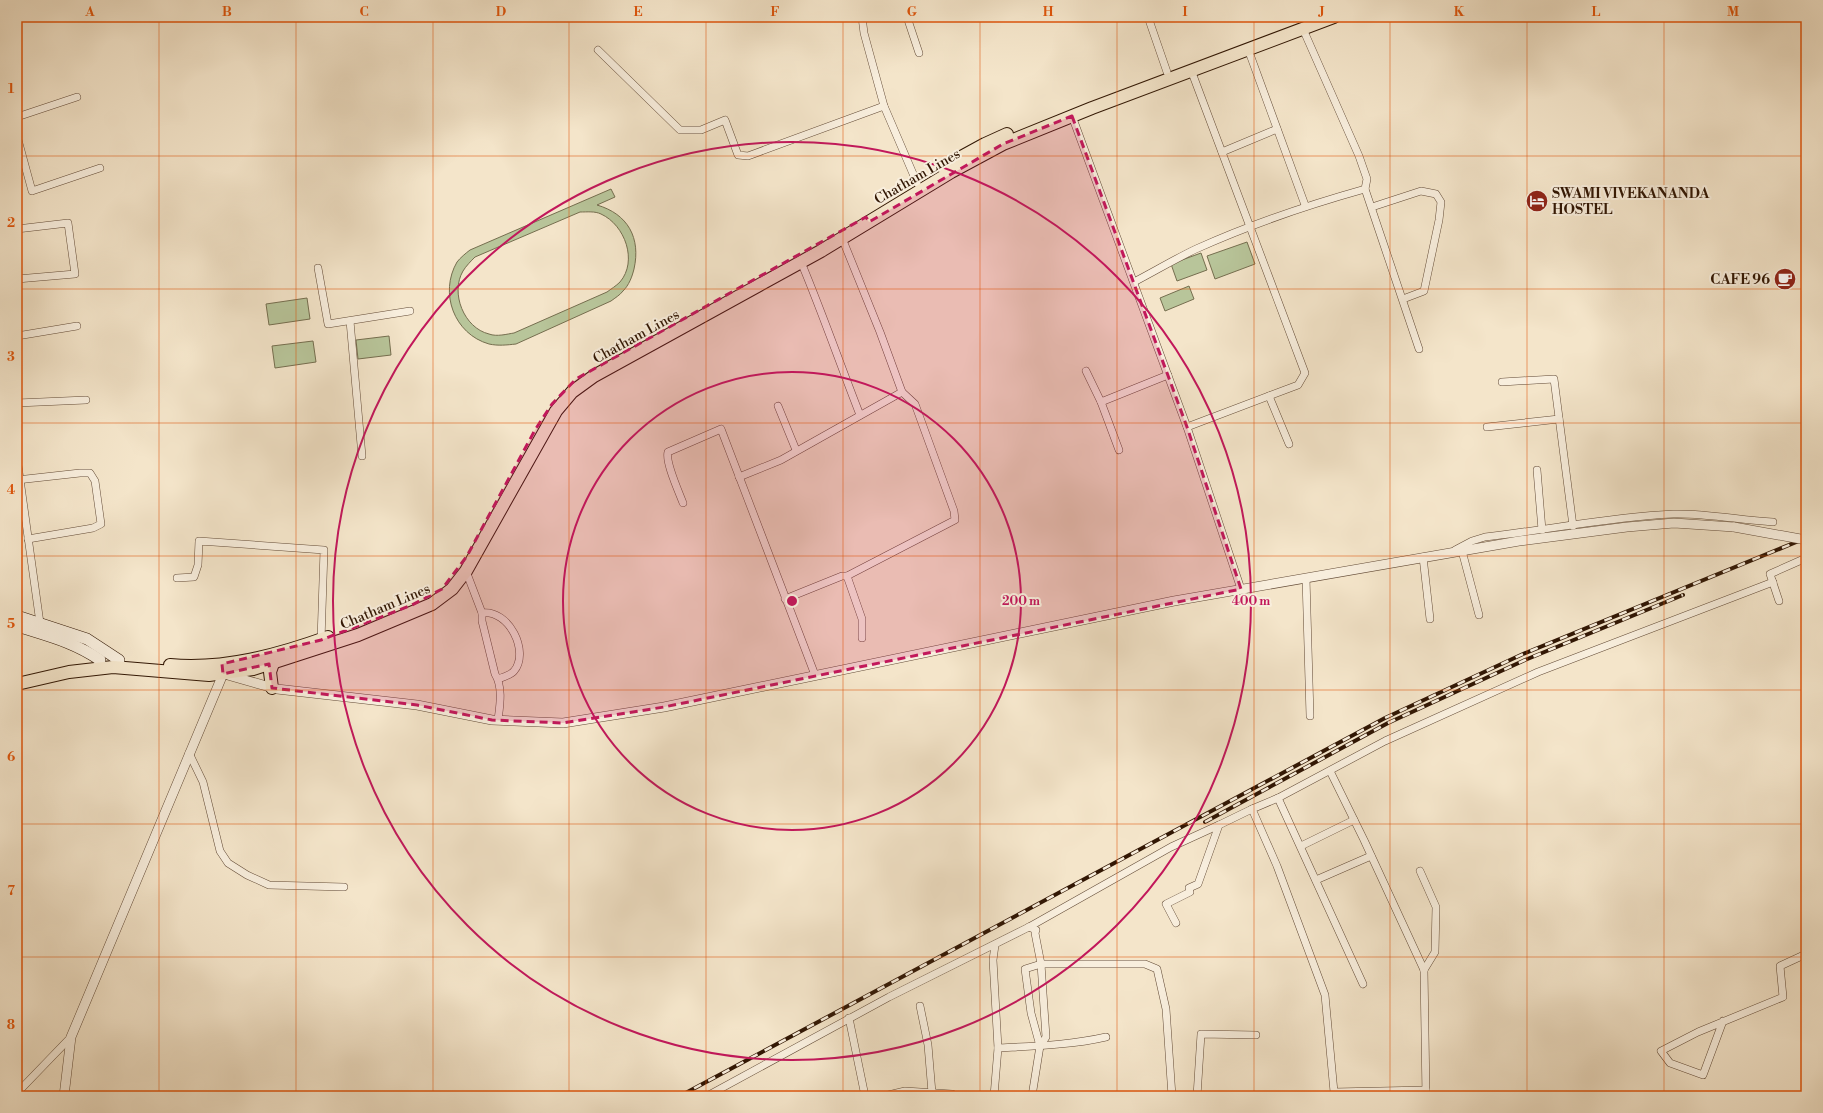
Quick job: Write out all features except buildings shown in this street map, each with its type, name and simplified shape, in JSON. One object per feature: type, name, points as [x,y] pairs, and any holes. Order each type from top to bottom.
[{"type":"highway","name":"Chatham Lines","points":[[17,684],[69,672],[113,667],[192,675],[222,669],[274,663],[358,635],[432,604],[452,589],[466,571],[556,411],[572,392],[594,376],[842,238],[917,183],[984,144],[1042,119],[1313,17]]},
{"type":"highway","name":"Chatham Lines","points":[[17,676],[78,662],[100,660],[119,660],[222,669],[321,640],[412,605],[442,589],[451,579],[467,556],[535,430],[552,404],[566,387],[597,365],[1003,144],[1072,116],[1334,17]]},
{"type":"highway","points":[[272,688],[270,672],[274,663]]},
{"type":"main road","points":[[17,616],[87,639],[119,660]]},
{"type":"main road","points":[[17,626],[74,644],[83,648],[100,660]]},
{"type":"street","points":[[862,17],[864,34],[884,106],[917,183]]},
{"type":"street","points":[[907,17],[919,53]]},
{"type":"street","points":[[1148,17],[1167,72]]},
{"type":"street","points":[[1303,29],[1360,156],[1367,179],[1365,189],[1419,350]]},
{"type":"street","points":[[1248,49],[1306,205]]},
{"type":"street","points":[[598,50],[680,130],[702,130],[725,120],[738,155],[748,156],[884,106]]},
{"type":"street","points":[[1187,428],[1298,385],[1305,373],[1192,70]]},
{"type":"street","points":[[17,117],[77,97]]},
{"type":"street","points":[[1072,116],[1187,428],[1241,590]]},
{"type":"street","points":[[1222,152],[1277,128]]},
{"type":"street","points":[[17,136],[32,191],[100,168]]},
{"type":"street","points":[[1134,282],[1196,249],[1250,227],[1292,213],[1306,205],[1365,189]]},
{"type":"street","points":[[1372,207],[1421,192],[1436,194],[1441,202],[1439,220],[1424,291],[1403,299]]},
{"type":"street","points":[[17,229],[68,223],[75,274],[17,279]]},
{"type":"street","points":[[785,598],[842,576],[847,576],[955,520],[954,511],[915,404],[902,392],[880,332],[842,238]]},
{"type":"street","points":[[801,262],[820,307],[829,337],[860,415]]},
{"type":"street","points":[[318,268],[328,324],[410,311]]},
{"type":"street","points":[[350,321],[362,456]]},
{"type":"street","points":[[17,336],[77,326]]},
{"type":"street","points":[[1086,371],[1101,402],[1119,450]]},
{"type":"street","points":[[1101,402],[1168,375]]},
{"type":"street","points":[[1502,382],[1554,379],[1573,526]]},
{"type":"street","points":[[739,477],[781,460],[796,450],[902,392]]},
{"type":"street","points":[[1269,396],[1289,444]]},
{"type":"street","points":[[17,403],[86,400]]},
{"type":"street","points":[[778,406],[796,450]]},
{"type":"street","points":[[1487,427],[1559,419]]},
{"type":"street","points":[[683,503],[667,454],[668,452],[721,429],[815,675]]},
{"type":"street","points":[[17,458],[40,623]]},
{"type":"street","points":[[1537,470],[1542,530]]},
{"type":"street","points":[[19,480],[80,472],[90,473],[95,481],[101,524],[93,528],[28,539]]},
{"type":"street","points":[[1452,552],[1472,541],[1485,537],[1623,518],[1673,514],[1706,515],[1740,520],[1773,522]]},
{"type":"street","points":[[64,1096],[71,1037],[190,753],[222,669],[272,688],[417,704],[498,720],[563,723],[664,707],[1174,601],[1519,541],[1627,527],[1674,523],[1734,527],[1806,540]]},
{"type":"street","points":[[177,578],[194,577],[198,565],[199,541],[324,550],[321,640]]},
{"type":"street","points":[[1462,551],[1479,615]]},
{"type":"street","points":[[1423,557],[1430,619]]},
{"type":"street","points":[[1779,601],[1770,574],[1806,558]]},
{"type":"street","points":[[466,571],[482,613],[482,621],[495,674],[498,679],[500,696],[498,720]]},
{"type":"street","points":[[847,576],[862,619],[862,638]]},
{"type":"street","points":[[1306,578],[1310,716]]},
{"type":"street","points":[[712,1095],[849,1018],[1029,927],[1171,847],[1278,798],[1385,741],[1538,672],[1773,582]]},
{"type":"street","points":[[482,613],[490,612],[507,622],[511,627],[516,640],[520,662],[513,672],[498,679]]},
{"type":"street","points":[[190,753],[203,782],[220,851],[228,863],[247,875],[269,885],[344,887]]},
{"type":"street","points":[[1252,809],[1277,866],[1325,995],[1334,1092],[1426,1093],[1424,970],[1372,856],[1330,771]]},
{"type":"street","points":[[1278,798],[1363,984]]},
{"type":"street","points":[[1301,846],[1354,820]]},
{"type":"street","points":[[1176,923],[1166,904],[1190,892],[1189,888],[1198,884],[1219,825]]},
{"type":"street","points":[[1316,880],[1372,856]]},
{"type":"street","points":[[1420,871],[1436,907],[1435,952],[1424,970]]},
{"type":"street","points":[[1029,927],[1036,930],[1035,932],[1041,964],[1046,1036],[1040,1046],[1032,1096]]},
{"type":"street","points":[[994,1096],[998,1048],[993,960],[995,945]]},
{"type":"street","points":[[1723,1022],[1703,1076],[1670,1063],[1660,1051],[1698,1032],[1783,997],[1780,966],[1806,954]]},
{"type":"street","points":[[1040,1046],[1031,1013],[1025,969],[1041,964],[1145,964],[1157,969],[1166,1009],[1172,1096]]},
{"type":"street","points":[[920,1006],[928,1045],[932,1093]]},
{"type":"street","points":[[849,1018],[865,1096]]},
{"type":"street","points":[[1197,1096],[1201,1034],[1256,1035]]},
{"type":"street","points":[[998,1048],[1040,1046],[1092,1040],[1106,1036]]},
{"type":"street","points":[[17,1093],[71,1037]]},
{"type":"street","points":[[884,1096],[897,1095],[905,1091],[952,1094],[952,1096]]},
{"type":"highlighted area","points":[[1072,116],[1187,427],[1241,589],[664,707],[563,723],[492,720],[417,705],[272,688],[269,664],[223,674],[222,664],[321,640],[412,605],[442,589],[467,556],[535,430],[552,404],[576,379],[866,217],[869,222],[1003,144]]},
{"type":"green space","points":[[611,189],[615,197],[597,205],[617,214],[630,229],[636,247],[636,258],[629,284],[611,301],[516,344],[499,345],[489,344],[477,339],[459,322],[453,311],[449,286],[452,274],[457,262],[470,250]],"holes":[[[580,212],[599,213],[617,226],[626,244],[628,254],[628,264],[625,274],[620,282],[607,292],[514,333],[492,335],[473,325],[466,317],[459,299],[459,280],[467,265],[475,257]]]},
{"type":"green space","points":[[1247,242],[1255,264],[1215,279],[1207,256]]},
{"type":"green space","points":[[1201,253],[1207,270],[1177,281],[1171,264]]},
{"type":"green space","points":[[1189,286],[1194,299],[1165,311],[1160,298]]},
{"type":"green space","points":[[307,298],[310,319],[269,325],[266,304]]},
{"type":"green space","points":[[389,336],[391,355],[358,359],[356,340]]},
{"type":"green space","points":[[313,341],[316,362],[275,368],[272,346]]},
{"type":"railway","points":[[680,1096],[1385,718],[1523,654],[1806,538]]},
{"type":"railway","points":[[1205,822],[1388,723],[1525,660],[1683,595]]},
{"type":"place","name":"SWAMI VIVEKANANDA HOSTEL","points":[[1537,201]]},
{"type":"place","name":"CAFE 96","points":[[1785,279]]}]
